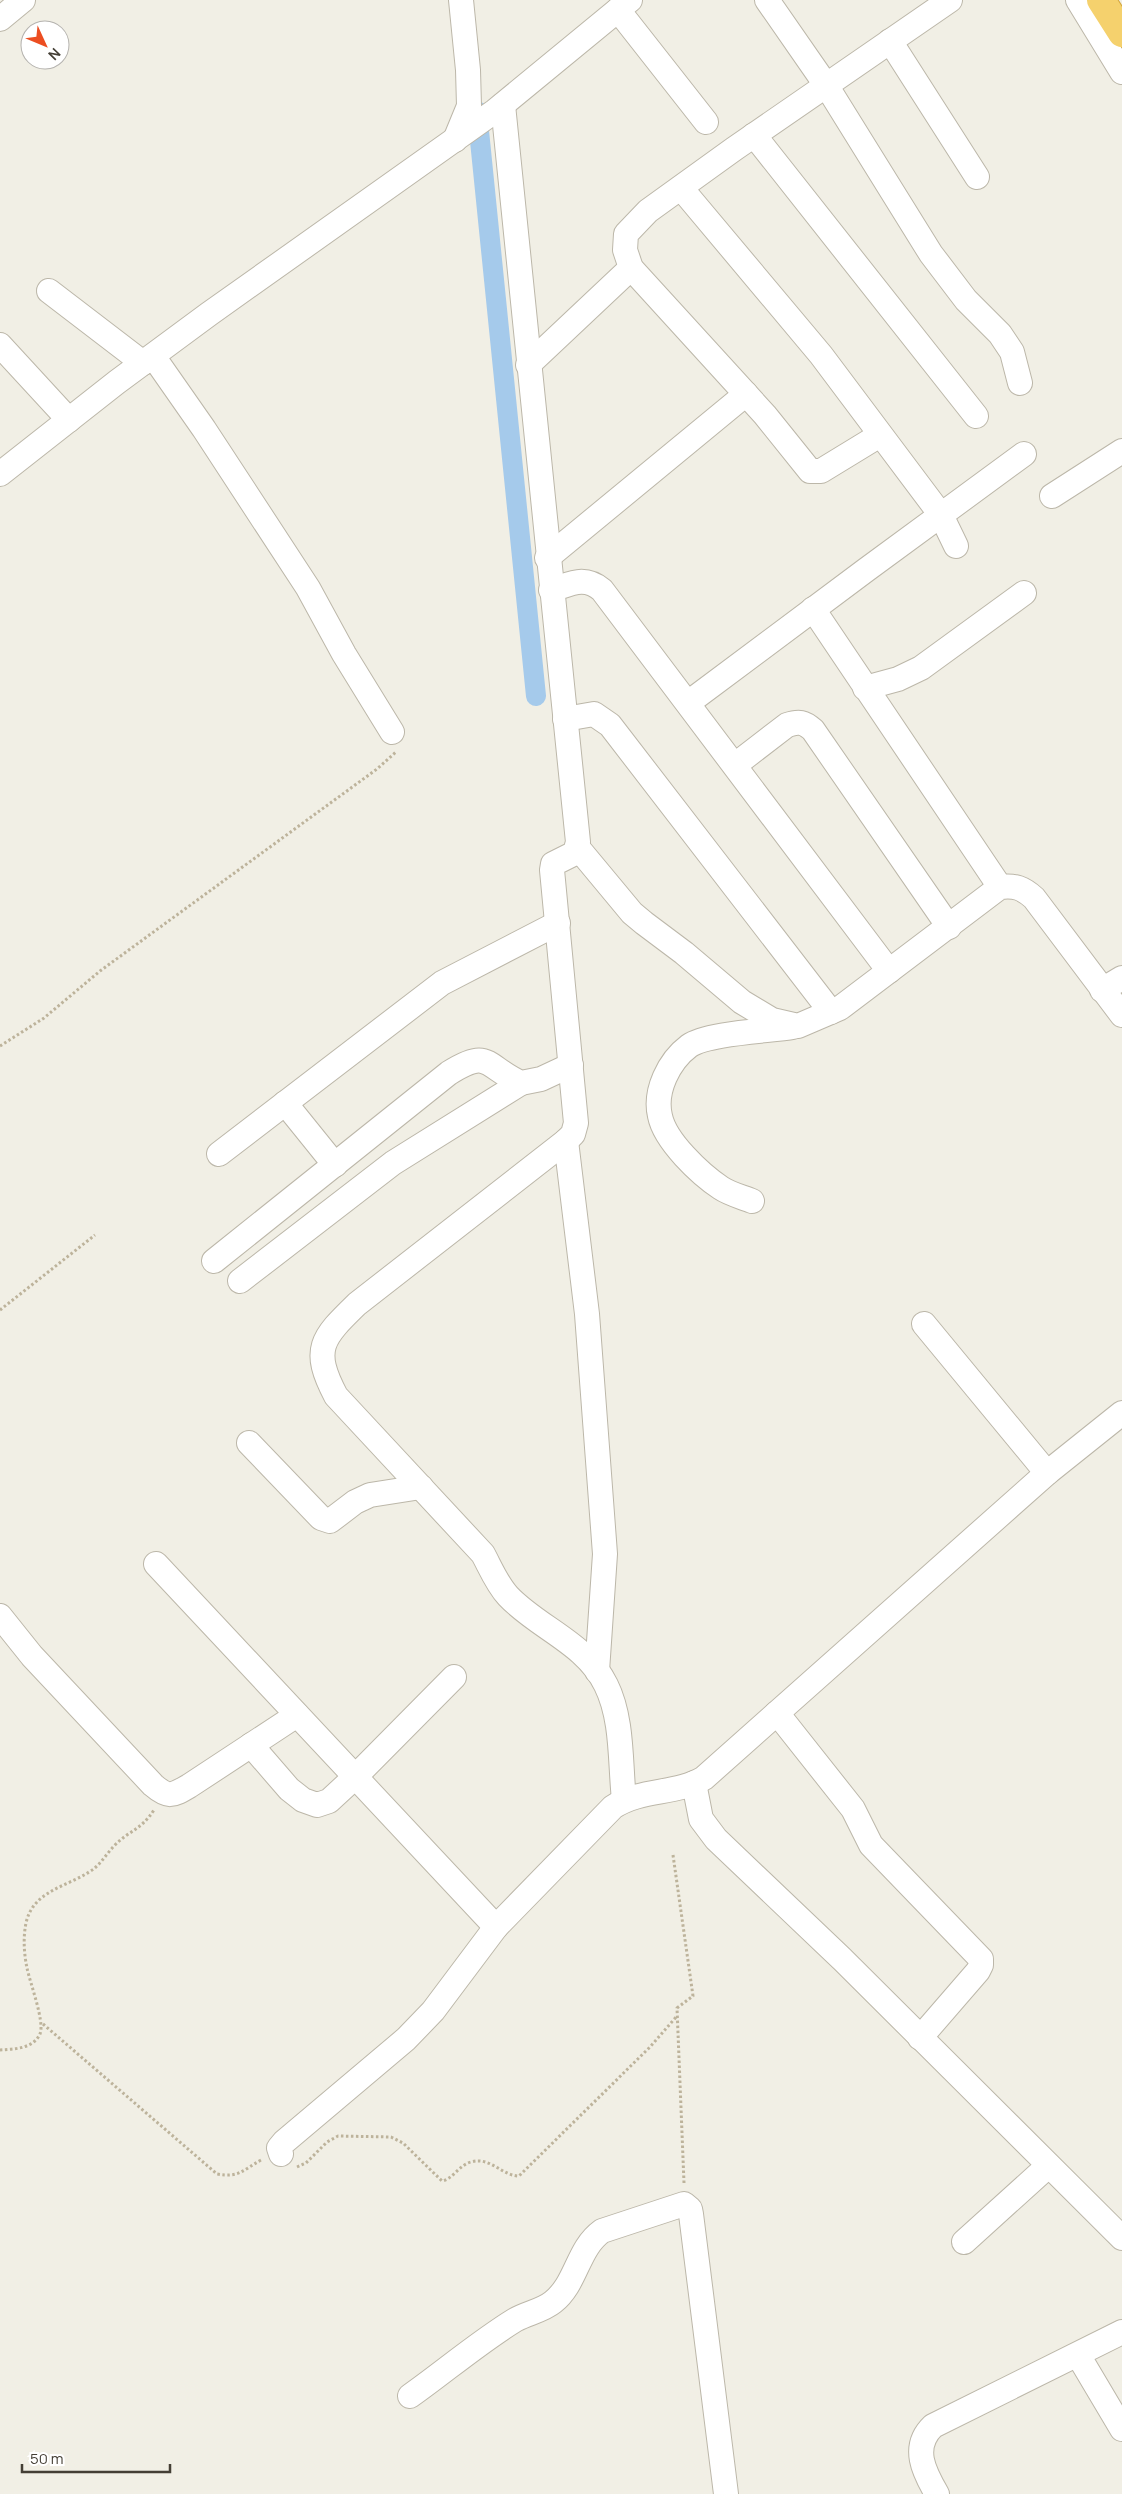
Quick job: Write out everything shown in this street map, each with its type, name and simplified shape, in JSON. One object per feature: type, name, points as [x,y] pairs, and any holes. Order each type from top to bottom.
[{"type":"highway","points":[[1101,0],[1122,34]]},
{"type":"street","points":[[0,19],[23,0]]},
{"type":"street","points":[[460,136],[469,106],[468,70],[461,0]]},
{"type":"street","points":[[767,0],[826,85],[930,254],[966,300],[1000,334],[1012,352],[1020,384]]},
{"type":"street","points":[[880,435],[820,471],[810,471],[746,394],[631,268],[625,250],[626,234],[642,217],[754,135],[950,0]]},
{"type":"street","points":[[1078,0],[1122,72]]},
{"type":"street","points":[[0,474],[148,359],[499,108],[624,5],[706,122]]},
{"type":"street","points":[[890,40],[977,177]]},
{"type":"street","points":[[499,108],[565,719],[568,855],[632,913],[684,952],[742,1002],[772,1020],[798,1026]]},
{"type":"street","points":[[754,135],[976,416]]},
{"type":"street","points":[[681,188],[803,333],[941,515],[956,546]]},
{"type":"street","points":[[528,365],[631,268]]},
{"type":"street","points":[[49,291],[148,359],[308,588],[392,732]]},
{"type":"street","points":[[0,345],[69,420]]},
{"type":"street","points":[[548,558],[746,394]]},
{"type":"street","points":[[1052,496],[1122,451]]},
{"type":"street","points":[[688,703],[1024,454]]},
{"type":"street","points":[[551,590],[583,581],[593,582],[602,590],[889,971]]},
{"type":"street","points":[[866,688],[898,679],[921,668],[1024,593]]},
{"type":"street","points":[[813,609],[1000,887]]},
{"type":"street","points":[[565,719],[594,714],[610,725],[831,1012]]},
{"type":"street","points":[[734,765],[787,725],[796,722],[805,723],[813,730],[949,927]]},
{"type":"street","points":[[568,855],[553,864],[552,870],[576,1123],[573,1134],[357,1304],[331,1329],[325,1340],[322,1356],[324,1369],[336,1396],[483,1554],[496,1581],[509,1597],[576,1648],[597,1671],[612,1698],[616,1717],[624,1800]]},
{"type":"street","points":[[752,1200],[722,1188],[682,1152],[666,1132],[659,1116],[660,1092],[668,1070],[690,1046],[706,1039],[798,1026],[831,1012],[949,927],[1000,887],[1012,885],[1024,890],[1034,898],[1112,984],[1122,1015]]},
{"type":"street","points":[[219,1154],[442,983],[558,923]]},
{"type":"street","points":[[214,1261],[464,1064],[477,1059],[488,1062],[521,1083]]},
{"type":"street","points":[[240,1281],[393,1163],[521,1083],[541,1079],[571,1065]]},
{"type":"street","points":[[285,1103],[335,1165]]},
{"type":"street","points":[[566,1141],[587,1314],[605,1554],[597,1671]]},
{"type":"street","points":[[924,1324],[1047,1473]]},
{"type":"street","points":[[280,2153],[284,2142],[406,2040],[433,2011],[496,1927],[598,1821],[624,1800],[643,1793],[694,1783],[711,1772],[1047,1473],[1120,1419]]},
{"type":"street","points":[[249,1442],[311,1509],[321,1518],[330,1521],[355,1502],[370,1495],[421,1487]]},
{"type":"street","points":[[156,1564],[496,1927]]},
{"type":"street","points":[[0,1616],[32,1656],[153,1786],[163,1794],[174,1795],[297,1715]]},
{"type":"street","points":[[252,1745],[289,1789],[304,1800],[317,1805],[328,1801],[355,1777],[454,1677]]},
{"type":"street","points":[[777,1713],[853,1810],[871,1845],[981,1959],[982,1965],[978,1971],[920,2038]]},
{"type":"street","points":[[694,1783],[701,1819],[709,1831],[842,1959],[1122,2238]]},
{"type":"street","points":[[964,2242],[1048,2166]]},
{"type":"street","points":[[410,2396],[514,2320],[553,2302],[567,2286],[585,2248],[602,2231],[684,2204],[690,2209],[691,2214],[726,2494]]},
{"type":"street","points":[[937,2494],[923,2467],[920,2450],[926,2432],[943,2420],[1122,2332]]},
{"type":"street","points":[[1078,2355],[1122,2429]]},
{"type":"path","points":[[0,1046],[44,1018],[100,971],[388,761],[398,751],[399,743],[392,732]]},
{"type":"path","points":[[0,1310],[95,1235]]},
{"type":"path","points":[[163,1794],[148,1820],[115,1845],[89,1873],[45,1894],[30,1911],[25,1931],[26,1957],[38,2014],[42,2024],[218,2174],[231,2177],[241,2173],[251,2165],[280,2153],[290,2163],[300,2167],[327,2142],[338,2136],[391,2137],[403,2143],[442,2181],[463,2166],[474,2161],[491,2163],[519,2176],[650,2047],[677,2016]]},
{"type":"path","points":[[673,1855],[693,1996],[677,2008],[684,2204]]},
{"type":"path","points":[[0,2050],[24,2048],[35,2042],[42,2024]]},
{"type":"waterway","points":[[477,111],[536,696]]}]
